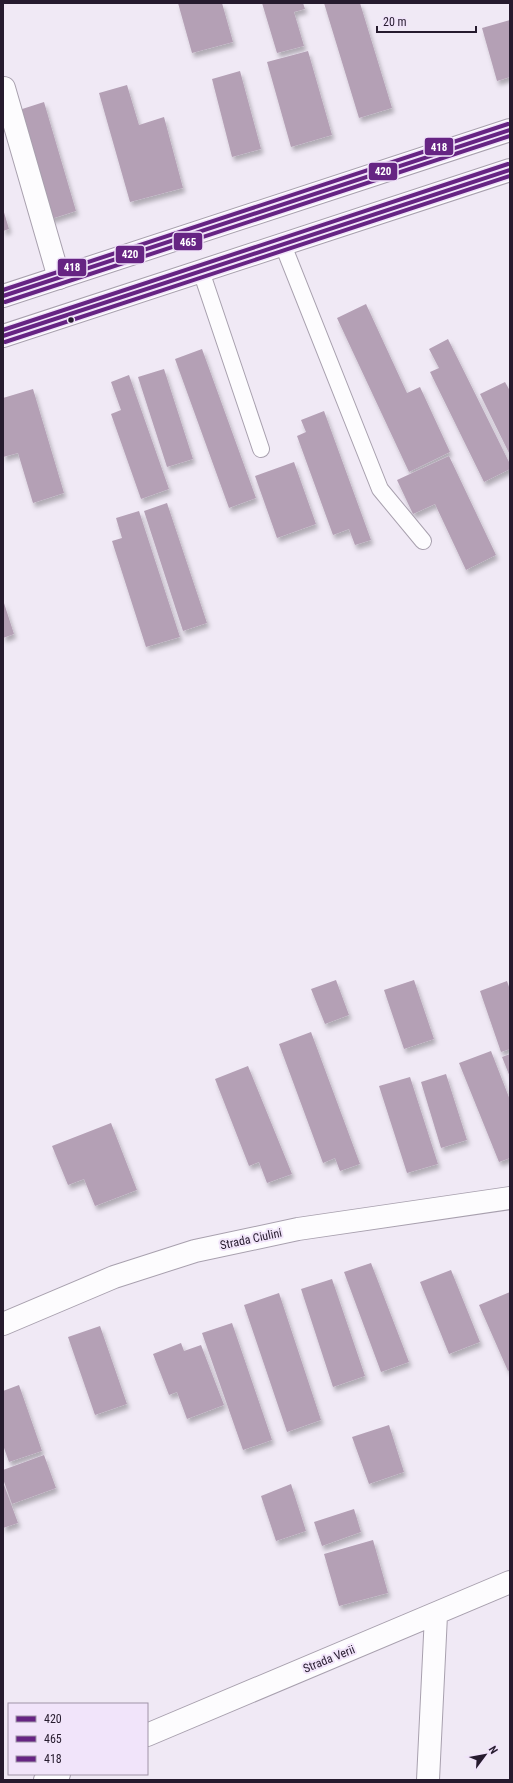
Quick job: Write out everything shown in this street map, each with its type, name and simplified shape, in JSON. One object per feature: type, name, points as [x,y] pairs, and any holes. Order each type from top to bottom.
[{"type":"main road","points":[[4,88],[58,278]]},
{"type":"main road","points":[[3,296],[510,130]]},
{"type":"main road","points":[[3,336],[510,170]]},
{"type":"main road","name":"Strada Ciulini","points":[[3,1324],[114,1277],[195,1251],[298,1229],[510,1198]]},
{"type":"main road","name":"Strada Verii","points":[[148,1735],[436,1615],[510,1582]]},
{"type":"main road","points":[[428,1780],[436,1615]]},
{"type":"main road","points":[[45,1780],[57,1775]]},
{"type":"lane","points":[[283,244],[380,489],[423,541]]},
{"type":"lane","points":[[200,272],[261,449]]},
{"type":"building","points":[[178,3],[222,3],[233,42],[192,53]]},
{"type":"building","points":[[262,3],[303,3],[305,9],[294,12],[304,46],[277,53]]},
{"type":"building","points":[[324,3],[360,3],[392,108],[359,118]]},
{"type":"building","points":[[510,20],[510,77],[497,81],[482,28]]},
{"type":"building","points":[[308,51],[332,135],[291,147],[267,62]]},
{"type":"building","points":[[240,71],[261,149],[232,157],[212,79]]},
{"type":"building","points":[[127,85],[139,125],[164,117],[183,188],[130,202],[99,93]]},
{"type":"building","points":[[44,102],[76,211],[48,220],[16,111]]},
{"type":"building","points":[[3,209],[9,229],[3,231]]},
{"type":"building","points":[[366,304],[407,393],[420,387],[450,452],[409,472],[337,318]]},
{"type":"building","points":[[448,339],[510,464],[510,469],[484,482],[430,372],[439,368],[429,349]]},
{"type":"building","points":[[202,349],[256,498],[229,508],[175,359]]},
{"type":"building","points":[[164,369],[193,459],[167,467],[138,377]]},
{"type":"building","points":[[129,375],[169,489],[141,499],[111,414],[121,410],[111,382]]},
{"type":"building","points":[[505,382],[510,391],[510,455],[480,394]]},
{"type":"building","points":[[33,389],[64,493],[33,503],[18,453],[3,457],[3,398]]},
{"type":"building","points":[[324,411],[371,540],[355,545],[349,529],[333,535],[297,436],[306,432],[301,420]]},
{"type":"building","points":[[449,456],[496,555],[466,570],[435,504],[413,514],[397,480]]},
{"type":"building","points":[[294,462],[316,524],[277,538],[255,476]]},
{"type":"building","points":[[167,503],[207,623],[183,631],[144,511]]},
{"type":"building","points":[[139,511],[180,637],[146,647],[112,541],[122,538],[116,518]]},
{"type":"building","points":[[3,600],[14,634],[3,638]]},
{"type":"building","points":[[336,980],[349,1015],[325,1024],[311,989]]},
{"type":"building","points":[[414,980],[434,1039],[404,1049],[384,990]]},
{"type":"building","points":[[507,981],[510,990],[510,1049],[501,1052],[480,991]]},
{"type":"building","points":[[311,1032],[360,1164],[340,1171],[335,1158],[323,1163],[279,1044]]},
{"type":"building","points":[[491,1051],[510,1100],[510,1158],[499,1162],[459,1063]]},
{"type":"building","points":[[510,1054],[510,1077],[502,1057]]},
{"type":"building","points":[[248,1066],[292,1174],[267,1183],[259,1162],[249,1166],[215,1079]]},
{"type":"building","points":[[446,1074],[467,1140],[441,1148],[421,1082]]},
{"type":"building","points":[[410,1077],[438,1164],[407,1173],[379,1086]]},
{"type":"building","points":[[111,1123],[137,1190],[95,1206],[84,1179],[68,1185],[52,1146]]},
{"type":"building","points":[[371,1263],[409,1362],[381,1372],[344,1272]]},
{"type":"building","points":[[451,1270],[480,1342],[449,1354],[420,1282]]},
{"type":"building","points":[[332,1279],[365,1376],[333,1387],[301,1289]]},
{"type":"building","points":[[510,1292],[510,1370],[508,1371],[479,1305]]},
{"type":"building","points":[[279,1293],[321,1420],[287,1432],[244,1305]]},
{"type":"building","points":[[232,1323],[272,1440],[243,1450],[202,1333]]},
{"type":"building","points":[[100,1326],[127,1404],[95,1415],[68,1337]]},
{"type":"building","points":[[181,1343],[184,1351],[201,1345],[224,1405],[187,1419],[177,1392],[169,1395],[153,1354]]},
{"type":"building","points":[[19,1385],[42,1451],[9,1462],[3,1445],[3,1391]]},
{"type":"building","points":[[389,1425],[404,1472],[369,1484],[352,1437]]},
{"type":"building","points":[[44,1455],[56,1488],[12,1504],[3,1479],[3,1470]]},
{"type":"building","points":[[3,1482],[18,1523],[3,1528]]},
{"type":"building","points":[[291,1484],[306,1531],[276,1541],[261,1496]]},
{"type":"building","points":[[354,1509],[361,1532],[322,1546],[314,1522]]},
{"type":"building","points":[[373,1540],[388,1593],[339,1606],[324,1554]]},
{"type":"transit line","name":"418","points":[[3,290],[508,124]]},
{"type":"transit line","name":"420","points":[[3,296],[510,130]]},
{"type":"transit line","name":"465","points":[[5,302],[510,136]]},
{"type":"transit line","name":"418","points":[[3,330],[508,164]]},
{"type":"transit line","name":"420","points":[[3,336],[510,170]]},
{"type":"transit line","name":"465","points":[[5,342],[510,176]]}]
